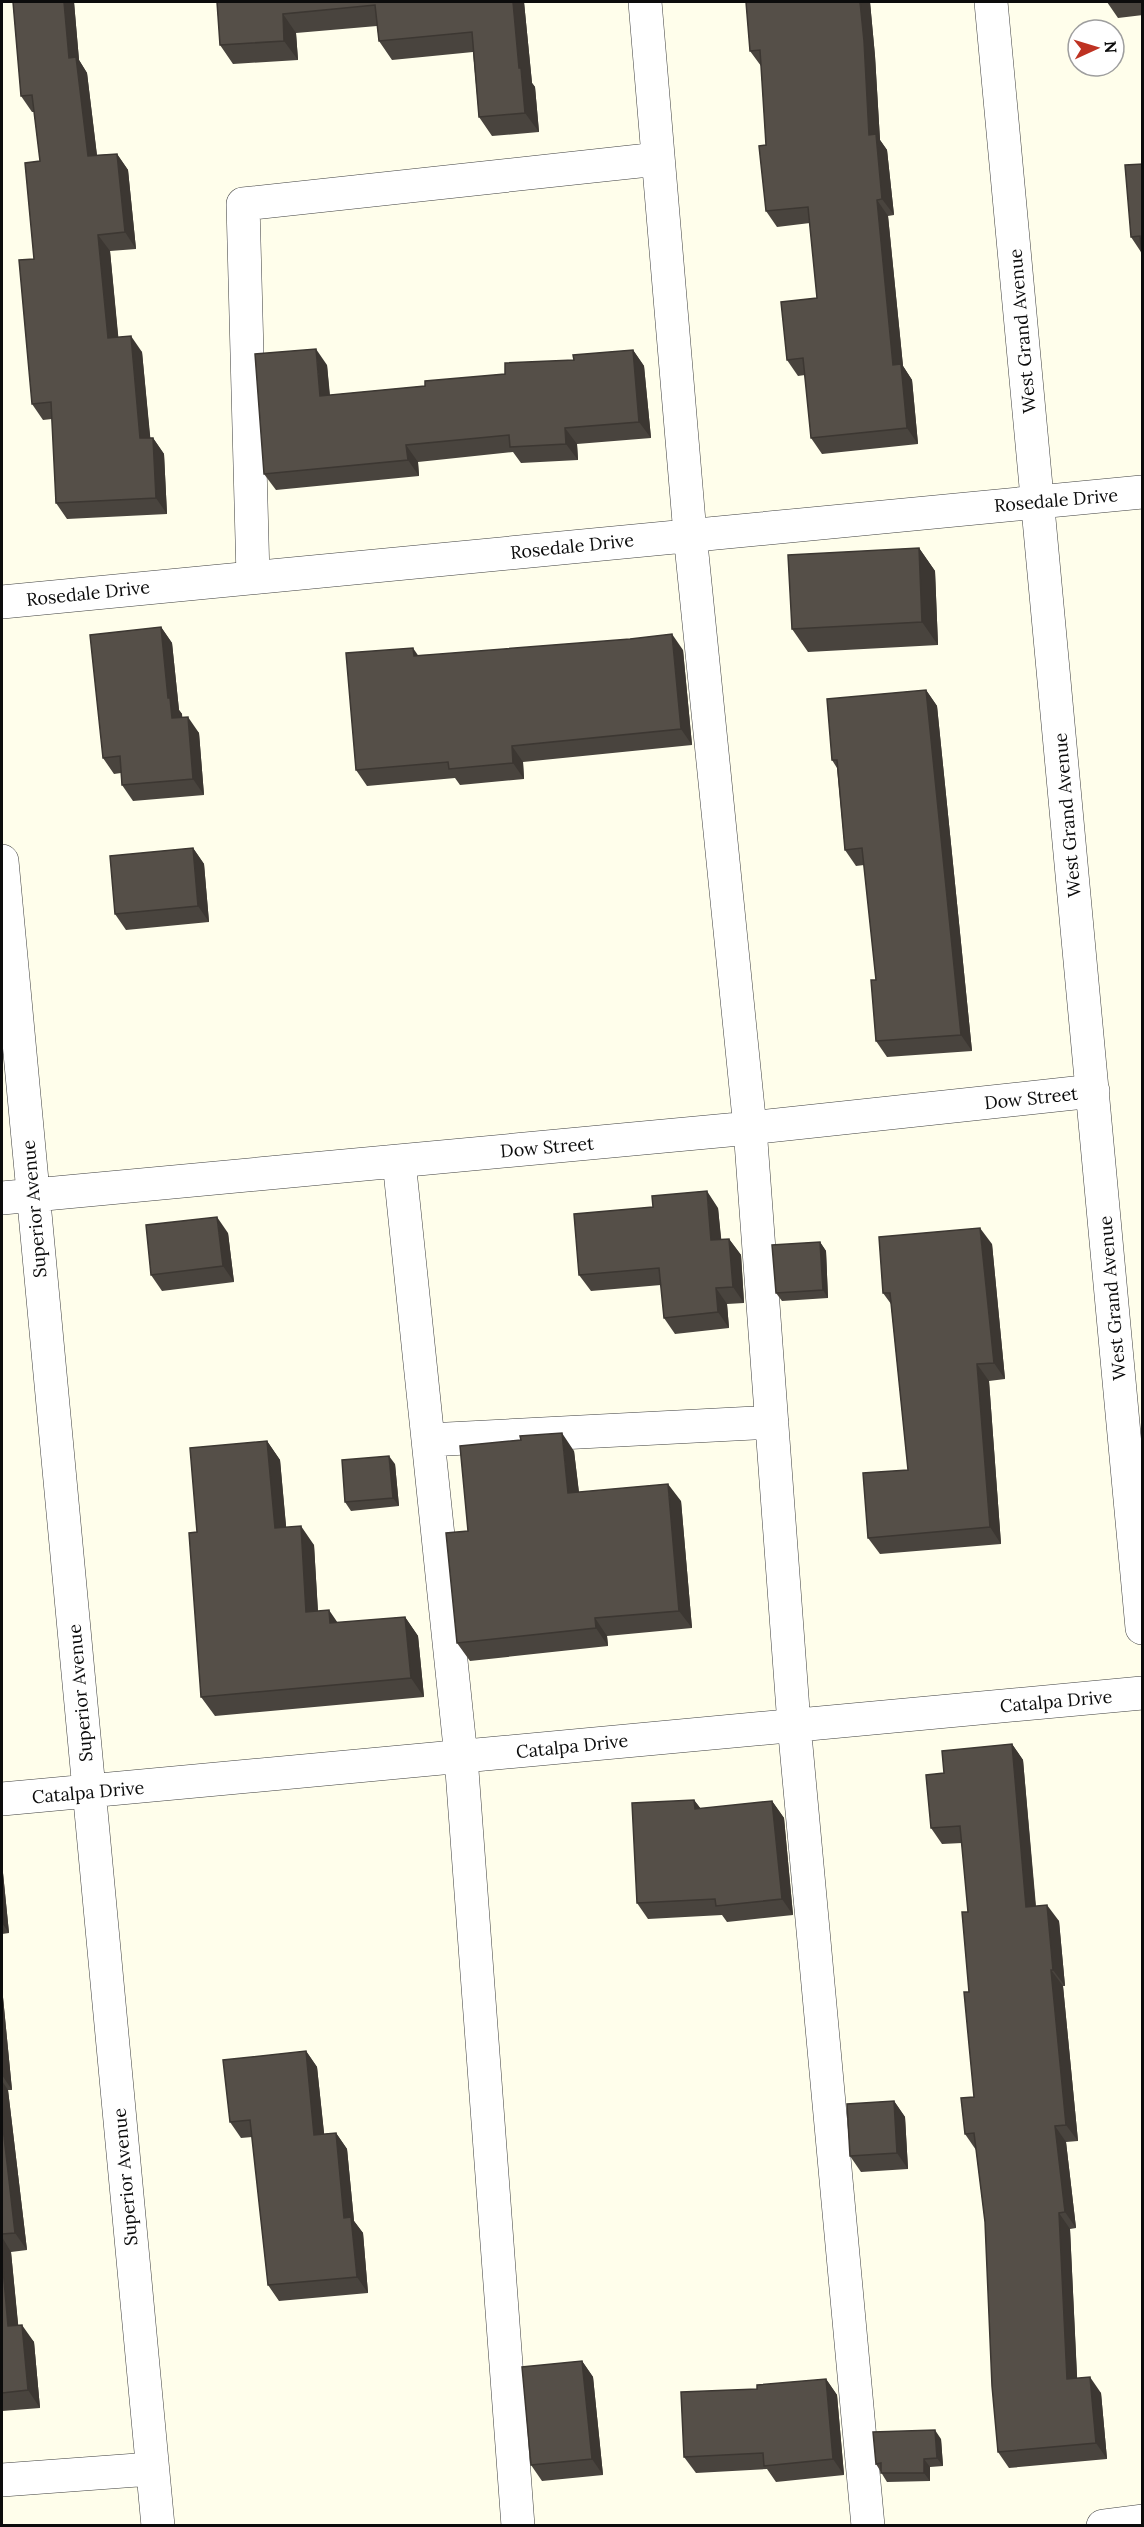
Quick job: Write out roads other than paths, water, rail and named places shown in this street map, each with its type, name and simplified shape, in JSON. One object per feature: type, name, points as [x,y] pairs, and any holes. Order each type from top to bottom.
[{"type":"street","points":[[645,2],[690,534],[750,1128],[794,1724],[868,2526]]},
{"type":"street","name":"West Grand Avenue","points":[[991,2],[1143,1628]]},
{"type":"street","points":[[253,577],[243,204],[658,159]]},
{"type":"street","name":"Rosedale Drive","points":[[2,602],[1143,492]]},
{"type":"street","name":"Superior Avenue","points":[[2,861],[17,1197],[89,1792],[158,2526]]},
{"type":"street","name":"Dow Street","points":[[17,1197],[750,1128],[1093,1091]]},
{"type":"street","points":[[399,1161],[461,1756],[518,2526]]},
{"type":"street","points":[[428,1440],[772,1422]]},
{"type":"street","name":"Catalpa Drive","points":[[2,1799],[1143,1693]]},
{"type":"street","points":[[2,2480],[151,2469]]},
{"type":"street","points":[[1102,2526],[1143,2522]]}]
